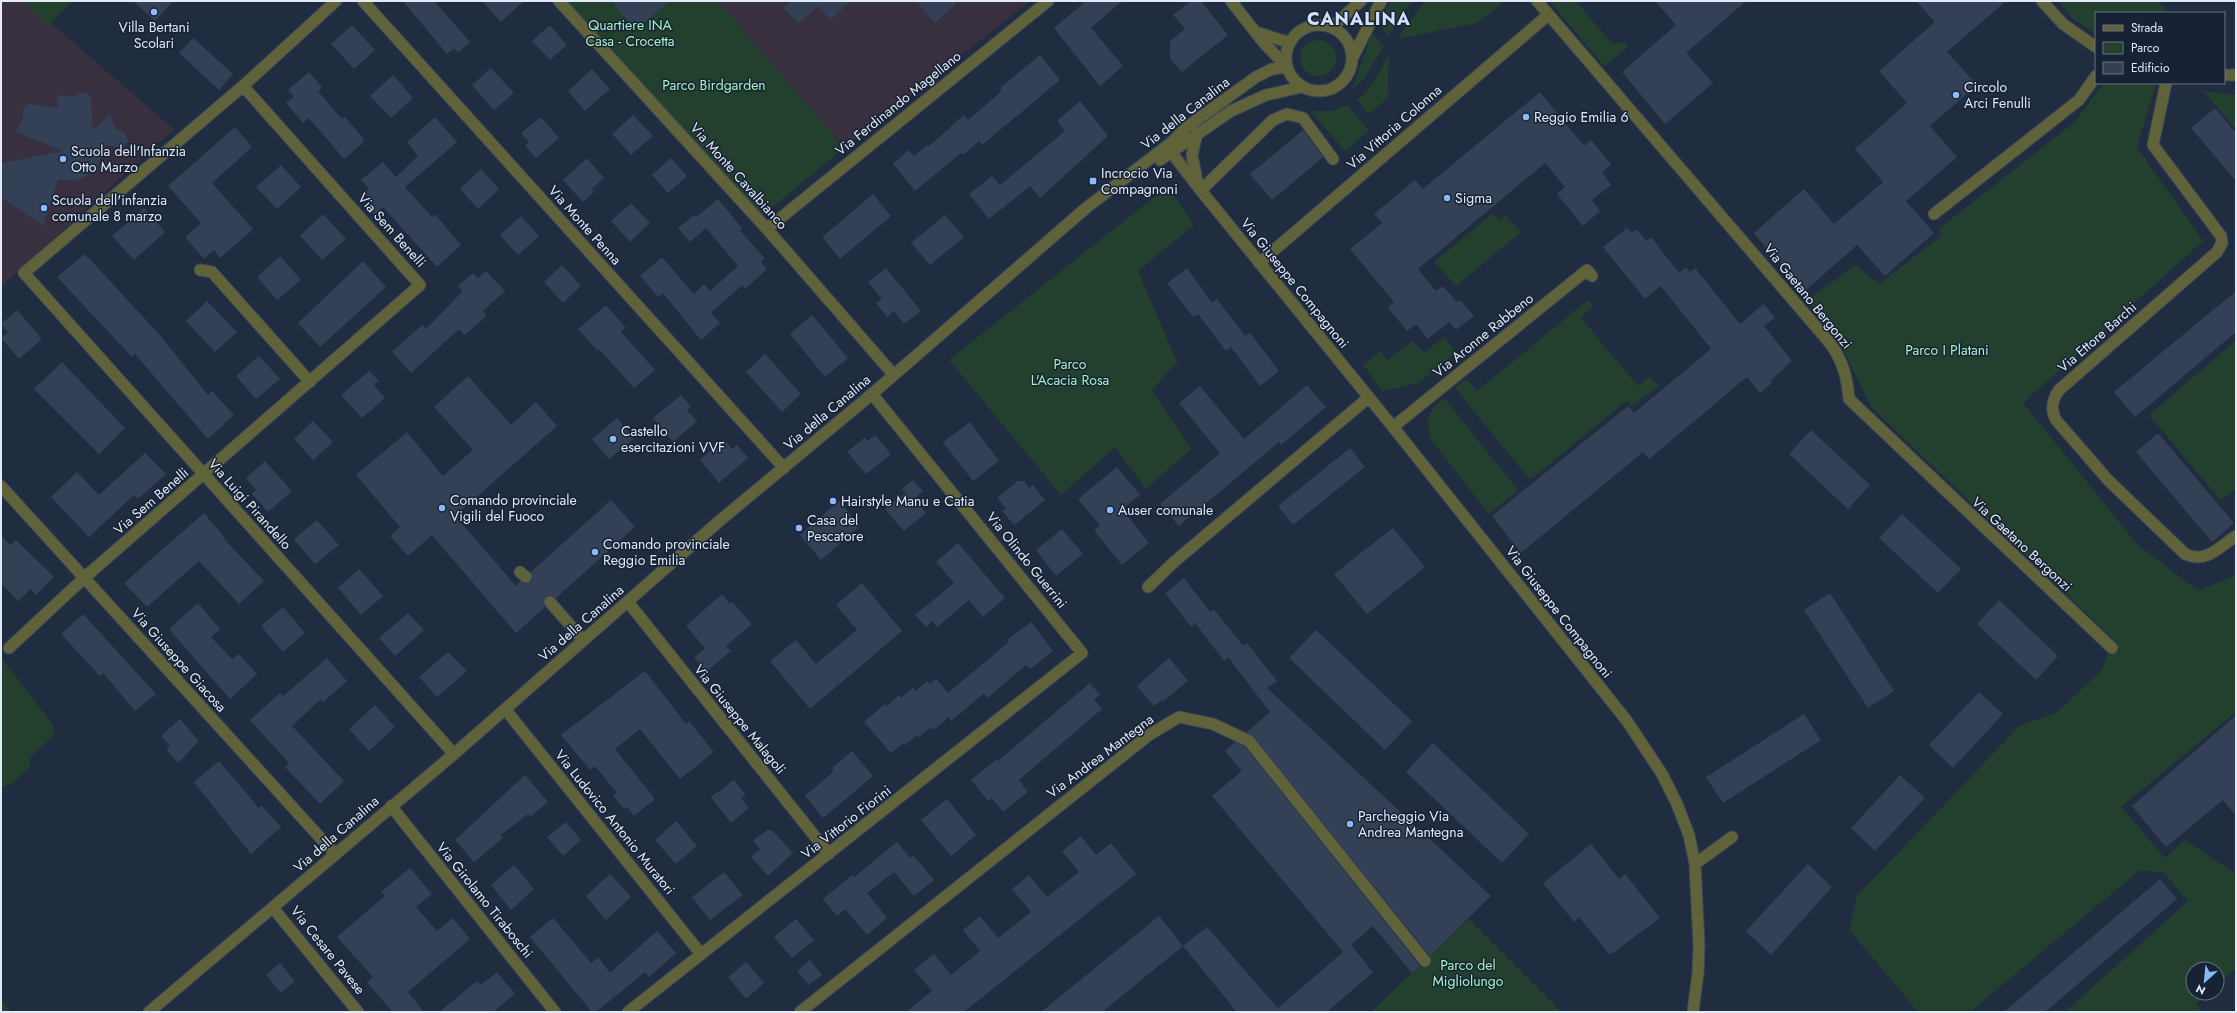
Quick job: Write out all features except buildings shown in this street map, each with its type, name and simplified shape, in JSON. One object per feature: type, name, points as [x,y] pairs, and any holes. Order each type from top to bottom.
[{"type":"street","points":[[242,86],[336,1]]},
{"type":"street","name":"Via Monte Penna","points":[[363,1],[784,468]]},
{"type":"street","name":"Via Monte Cavalbianco","points":[[559,1],[767,229],[893,374]]},
{"type":"street","name":"Via Ferdinando Magellano","points":[[767,229],[1048,1]]},
{"type":"street","points":[[1231,1],[1287,67],[1293,78],[1302,87]]},
{"type":"street","points":[[1332,27],[1361,1]]},
{"type":"street","name":"Via della Canalina","points":[[149,1012],[454,754],[584,640],[872,394],[893,374],[1086,208],[1172,147],[1197,134],[1231,111],[1266,95],[1302,87],[1316,91],[1336,87],[1350,71],[1353,57],[1381,1]]},
{"type":"street","name":"Via Gaetano Bergonzi","points":[[1537,1],[1829,342],[1839,356],[1846,372],[1849,399],[2112,648]]},
{"type":"street","points":[[2042,1],[2063,24],[2095,46]]},
{"type":"street","name":"Via Vittoria Colonna","points":[[1260,263],[1548,14]]},
{"type":"street","points":[[1287,67],[1286,55],[1290,42],[1305,28],[1320,24],[1332,27],[1345,36],[1350,43],[1353,57]]},
{"type":"street","points":[[1256,32],[1290,42]]},
{"type":"street","name":"Via della Canalina","points":[[1172,147],[1187,127],[1256,77],[1272,69],[1287,67]]},
{"type":"street","points":[[2225,75],[2236,75]]},
{"type":"street","points":[[1934,214],[2079,100],[2095,77]]},
{"type":"street","name":"Via Ettore Barchi","points":[[2166,84],[2153,145],[2221,236],[2221,246],[2217,252],[2059,390],[2052,402],[2052,408],[2056,420],[2108,480],[2185,554],[2198,558],[2205,557],[2236,536]]},
{"type":"street","name":"Via Luigi Pirandello","points":[[242,86],[24,273],[454,754]]},
{"type":"street","name":"Via Sem Benelli","points":[[9,648],[84,578],[204,475],[420,285],[242,86]]},
{"type":"street","points":[[1199,189],[1273,120],[1286,114],[1303,118],[1333,159]]},
{"type":"street","name":"Via Giuseppe Compagnoni","points":[[1197,134],[1192,155],[1199,189]]},
{"type":"street","name":"Via Giuseppe Compagnoni","points":[[1172,147],[1199,189],[1393,427],[1627,721],[1662,774],[1677,804],[1689,835],[1695,864],[1699,945],[1698,973],[1693,1012]]},
{"type":"street","points":[[200,270],[212,272],[310,382]]},
{"type":"street","name":"Via Aronne Rabbeno","points":[[1393,427],[1587,270],[1592,276]]},
{"type":"street","name":"Via Olindo Guerrini","points":[[872,394],[1082,653]]},
{"type":"street","points":[[1148,586],[1368,398]]},
{"type":"street","name":"Via Giuseppe Giacosa","points":[[1,486],[334,854]]},
{"type":"street","points":[[550,602],[584,640]]},
{"type":"street","name":"Via Giuseppe Malagoli","points":[[628,602],[830,854]]},
{"type":"street","name":"Via Vittorio Fiorini","points":[[628,1012],[830,854],[1082,653]]},
{"type":"street","name":"Via Ludovico Antonio Muratori","points":[[505,709],[701,954]]},
{"type":"street","name":"Via Andrea Mantegna","points":[[800,1012],[1149,735],[1179,717],[1213,724],[1249,741],[1424,961]]},
{"type":"street","name":"Via Girolamo Tiraboschi","points":[[391,806],[555,1012]]},
{"type":"street","points":[[1695,864],[1732,837]]},
{"type":"street","name":"Via Cesare Pavese","points":[[273,908],[358,1012]]},
{"type":"shaded area","name":"Scuola dell'infanzia comunale 8 marzo","points":[[1,1],[25,1],[174,129],[1,287]]},
{"type":"shaded area","points":[[718,1],[1030,1],[844,148]]},
{"type":"green space","points":[[23,1],[73,1],[48,25]]},
{"type":"green space","name":"Parco Birdgarden","points":[[559,1],[718,1],[844,148],[758,219]]},
{"type":"green space","points":[[1391,1],[1412,1],[1388,36],[1378,24]]},
{"type":"green space","points":[[1425,1],[1505,1],[1477,23],[1397,39]]},
{"type":"green space","points":[[1549,1],[1576,1],[1613,45],[1624,42],[1628,47],[1604,66]]},
{"type":"green space","points":[[2058,1],[2157,1],[2168,12],[2095,12],[2095,33],[2072,18]]},
{"type":"green space","points":[[1372,33],[1384,46],[1364,79],[1349,91],[1355,82]]},
{"type":"green space","points":[[1322,40],[1331,45],[1335,51],[1335,65],[1331,71],[1322,76],[1314,76],[1305,71],[1301,65],[1300,54],[1305,45],[1311,41]]},
{"type":"green space","points":[[1389,55],[1389,97],[1369,114],[1357,100],[1369,89]]},
{"type":"green space","name":"Parco I Platani","points":[[2102,84],[2156,84],[2137,147],[2203,241],[2023,403],[2138,545],[2198,591],[2236,575],[2236,712],[2121,807],[2165,858],[2185,840],[2236,874],[2236,969],[2225,978],[2225,961],[2185,961],[2185,1001],[2199,1001],[2196,1004],[2202,1012],[2065,1012],[2188,901],[2164,873],[2140,870],[1970,1012],[1918,1012],[1849,930],[1857,896],[2019,726],[2056,713],[2102,670],[2113,639],[1871,407],[1844,351],[1807,300],[1856,265],[1879,284],[1941,236],[1940,228],[2076,121]]},
{"type":"green space","points":[[2203,91],[2236,95],[2236,129]]},
{"type":"green space","points":[[1348,105],[1369,131],[1345,151],[1310,111],[1331,111]]},
{"type":"green space","name":"Parco L'Acacia Rosa","points":[[1168,186],[1194,225],[1138,271],[1177,362],[1152,390],[1191,449],[1146,489],[1115,447],[1061,495],[949,360]]},
{"type":"green space","points":[[1492,214],[1499,221],[1506,215],[1521,232],[1456,286],[1434,262]]},
{"type":"green space","points":[[1588,300],[1593,306],[1581,318],[1638,386],[1650,376],[1659,386],[1632,406],[1626,401],[1530,480],[1455,388],[1466,379],[1477,391]]},
{"type":"green space","points":[[1444,337],[1456,352],[1419,383],[1383,391],[1363,365],[1380,351],[1387,360],[1413,341],[1424,353]]},
{"type":"green space","points":[[2236,340],[2236,489],[2221,501],[2149,415]]},
{"type":"green space","points":[[1444,398],[1518,490],[1489,514],[1432,441],[1428,428],[1429,417],[1434,407]]},
{"type":"green space","points":[[1,658],[51,722],[55,734],[30,758],[30,767],[13,783],[1,788]]},
{"type":"green space","name":"Parco del Migliolungo","points":[[1469,919],[1562,1012],[1371,1012]]},
{"type":"green space","points":[[1,1000],[12,1012],[1,1012]]},
{"type":"place","name":"Villa Bertani Scolari","points":[[154,12]]},
{"type":"place","name":"Circolo Arci Fenulli","points":[[1956,95]]},
{"type":"place","name":"Reggio Emilia 6","points":[[1526,117]]},
{"type":"place","name":"Scuola dell'Infanzia Otto Marzo","points":[[63,159]]},
{"type":"place","name":"Incrocio Via Compagnoni","points":[[1093,181]]},
{"type":"place","name":"Sigma","points":[[1447,198]]},
{"type":"place","name":"Scuola dell'infanzia comunale 8 marzo","points":[[44,208]]},
{"type":"place","name":"Castello esercitazioni VVF","points":[[613,439]]},
{"type":"place","name":"Hairstyle Manu e Catia","points":[[833,501]]},
{"type":"place","name":"Comando provinciale Vigili del Fuoco","points":[[442,508]]},
{"type":"place","name":"Auser comunale","points":[[1110,510]]},
{"type":"place","name":"Casa del Pescatore","points":[[799,528]]},
{"type":"place","name":"Comando provinciale Reggio Emilia","points":[[595,552]]},
{"type":"place","name":"Parcheggio Via Andrea Mantegna","points":[[1350,824]]},
{"type":"district","name":"CANALINA","points":[[1359,19]]},
{"type":"park label","name":"Quartiere INA Casa - Crocetta","points":[[630,34]]}]
